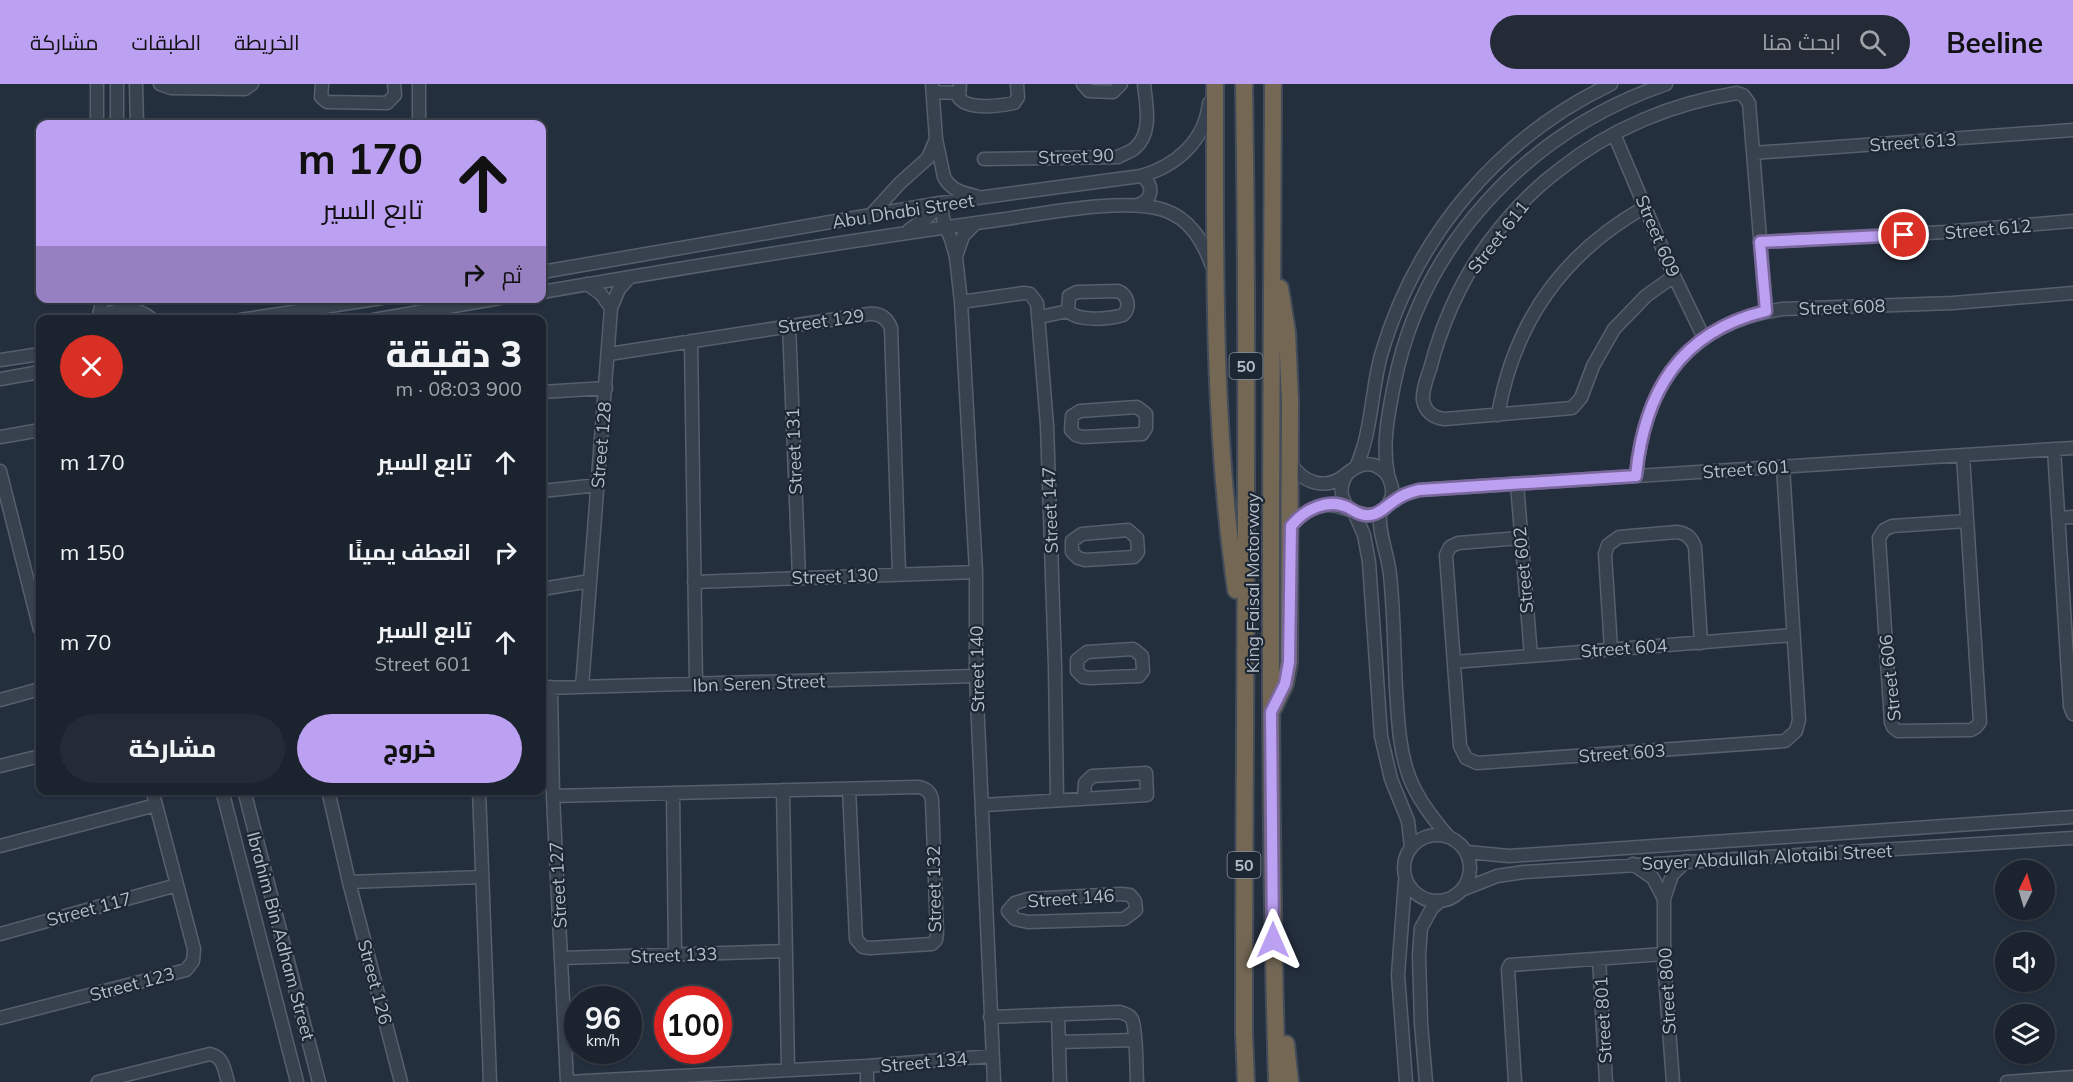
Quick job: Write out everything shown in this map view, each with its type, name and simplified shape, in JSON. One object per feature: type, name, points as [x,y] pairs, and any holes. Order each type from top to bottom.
[{"type":"highway","points":[[1213,84],[1216,343],[1222,452],[1231,553],[1244,647]]},
{"type":"highway","name":"King Faisal Motorway","points":[[1244,84],[1247,250],[1244,647],[1246,1082]]},
{"type":"highway","name":"King Faisal Motorway","points":[[1273,84],[1271,712],[1277,1082]]},
{"type":"highway","points":[[1271,712],[1285,684],[1289,662],[1291,526],[1287,333],[1282,297],[1272,262]]},
{"type":"highway","points":[[1273,940],[1290,1082]]},
{"type":"highway","points":[[1237,1082],[1244,1032]]},
{"type":"street","points":[[97,84],[97,120]]},
{"type":"street","points":[[117,84],[117,120]]},
{"type":"street","points":[[136,84],[137,120]]},
{"type":"street","points":[[160,84],[171,88],[245,89],[252,84]]},
{"type":"street","points":[[322,84],[321,97],[327,102],[334,103],[387,104],[393,99],[395,87],[419,87],[419,120]]},
{"type":"street","points":[[976,199],[956,190],[946,182],[936,139],[933,88],[959,88],[960,100],[971,105],[1010,104],[1014,103],[1018,97],[1017,84]]},
{"type":"street","points":[[1083,84],[1089,92],[1096,93],[1113,92],[1121,84]]},
{"type":"street","name":"Street 90","points":[[984,159],[1118,157],[1135,148],[1144,136],[1147,119],[1144,84]]},
{"type":"street","name":"Abu Dhabi Street","points":[[546,271],[940,203],[1157,172],[1181,157],[1197,138],[1208,116],[1213,84]]},
{"type":"street","points":[[1411,847],[1409,827],[1391,779],[1382,744],[1369,562],[1364,535],[1343,500],[1342,482],[1364,445],[1375,379],[1387,338],[1407,286],[1426,249],[1459,204],[1500,159],[1536,129],[1593,89],[1611,84]]},
{"type":"street","points":[[1406,880],[1419,897],[1439,902],[1449,900],[1464,889],[1471,871],[1467,852],[1459,842],[1448,836],[1430,814],[1416,791],[1410,778],[1402,746],[1390,574],[1380,528],[1384,508],[1392,495],[1385,456],[1386,437],[1396,374],[1403,350],[1426,293],[1446,256],[1463,231],[1504,183],[1554,140],[1612,105],[1666,84]]},
{"type":"street","name":"Street 611","points":[[1674,276],[1646,296],[1614,329],[1599,352],[1581,398],[1568,410],[1440,418],[1431,414],[1424,405],[1424,389],[1447,316],[1477,259],[1513,212],[1559,170],[1614,134],[1675,108],[1714,97],[1740,93],[1749,103],[1766,311]]},
{"type":"street","name":"Street 613","points":[[1753,153],[2073,130]]},
{"type":"street","name":"Street 609","points":[[1614,134],[1674,276],[1704,338]]},
{"type":"street","points":[[869,217],[900,183],[928,158],[936,139]]},
{"type":"street","points":[[1137,205],[1144,202],[1150,192],[1147,181],[1141,176]]},
{"type":"street","points":[[945,226],[958,208],[976,199]]},
{"type":"street","points":[[901,234],[922,222],[940,203]]},
{"type":"street","name":"Street 140","points":[[940,203],[956,257],[961,302],[976,572],[976,676],[994,1082]]},
{"type":"street","name":"Abu Dhabi Street","points":[[546,291],[945,226],[1103,206],[1137,205],[1165,210],[1189,225],[1204,244],[1215,276]]},
{"type":"street","points":[[1498,415],[1505,380],[1517,347],[1532,315],[1546,293],[1587,247],[1615,225],[1645,207]]},
{"type":"street","name":"Street 612","points":[[1760,242],[1945,232],[2073,221]]},
{"type":"street","points":[[956,257],[963,236],[976,223]]},
{"type":"street","name":"Street 128","points":[[582,687],[611,308],[619,289],[630,277]]},
{"type":"street","points":[[586,284],[601,294],[611,308]]},
{"type":"street","points":[[1118,291],[1127,298],[1126,313],[1119,316],[1081,318],[1073,316],[1068,310],[1069,296],[1077,292],[1118,291]]},
{"type":"street","name":"Street 147","points":[[961,302],[1024,292],[1035,299],[1040,317],[1047,425],[1057,800]]},
{"type":"street","name":"Street 608","points":[[1636,476],[1642,434],[1656,394],[1680,359],[1704,338],[1734,322],[1766,311],[1794,308],[1953,303],[2073,293]]},
{"type":"street","points":[[137,303],[139,311]]},
{"type":"street","points":[[315,314],[361,303]]},
{"type":"street","points":[[402,315],[471,303]]},
{"type":"street","points":[[106,315],[117,309],[139,311],[145,315]]},
{"type":"street","points":[[1040,317],[1068,310]]},
{"type":"street","name":"Street 129","points":[[609,354],[789,325],[875,314],[885,318],[891,328],[898,574]]},
{"type":"street","name":"Street 131","points":[[789,325],[799,578]]},
{"type":"street","points":[[692,340],[696,685]]},
{"type":"street","points":[[0,360],[36,355]]},
{"type":"street","points":[[0,379],[36,373]]},
{"type":"street","points":[[546,392],[606,388]]},
{"type":"street","points":[[1137,407],[1144,411],[1146,428],[1143,434],[1139,435],[1083,437],[1072,433],[1070,425],[1071,416],[1080,411],[1137,407]]},
{"type":"street","points":[[1047,425],[1070,425]]},
{"type":"street","points":[[0,436],[36,430]]},
{"type":"street","name":"Street 601","points":[[1384,508],[1403,495],[1419,490],[2073,448]]},
{"type":"street","points":[[2054,449],[2070,706],[2073,714]]},
{"type":"street","name":"Street 606","points":[[1964,456],[1980,722],[1971,730],[1898,731],[1891,722],[1881,533],[1892,526],[1967,521]]},
{"type":"street","points":[[1291,463],[1299,475],[1319,484],[1337,481],[1362,465],[1377,466],[1390,479]]},
{"type":"street","name":"Street 603","points":[[1520,538],[1458,543],[1448,551],[1446,559],[1461,750],[1466,758],[1473,763],[1775,743],[1789,738],[1798,726],[1783,467]]},
{"type":"street","points":[[0,471],[36,614]]},
{"type":"street","name":"Street 601","points":[[1390,479],[1419,490]]},
{"type":"street","name":"Street 602","points":[[1517,484],[1531,656]]},
{"type":"street","points":[[546,491],[598,485]]},
{"type":"street","points":[[1291,526],[1306,512],[1316,507],[1337,505],[1363,515],[1372,515],[1384,508]]},
{"type":"street","points":[[2059,518],[2073,517]]},
{"type":"street","points":[[1128,530],[1136,535],[1138,552],[1130,559],[1085,560],[1074,555],[1072,547],[1073,538],[1082,534],[1128,530]]},
{"type":"street","points":[[1611,649],[1605,554],[1611,541],[1623,536],[1677,532],[1691,539],[1695,547],[1701,643]]},
{"type":"street","points":[[1051,547],[1072,547]]},
{"type":"street","name":"Street 130","points":[[694,582],[976,572]]},
{"type":"street","points":[[546,588],[590,581]]},
{"type":"street","name":"Street 604","points":[[1454,662],[1793,635]]},
{"type":"street","points":[[1133,649],[1141,654],[1143,670],[1139,676],[1135,677],[1090,678],[1079,674],[1077,666],[1078,657],[1087,652],[1133,649]]},
{"type":"street","points":[[1055,666],[1077,666]]},
{"type":"street","name":"Ibn Seren Street","points":[[546,688],[976,676]]},
{"type":"street","name":"Street 127","points":[[546,688],[547,768],[553,796],[567,1082]]},
{"type":"street","points":[[0,700],[36,690]]},
{"type":"street","points":[[0,766],[36,757]]},
{"type":"street","points":[[983,805],[1057,800],[1084,799],[1147,795],[1146,772],[1092,776],[1084,783],[1084,799]]},
{"type":"street","name":"Street 132","points":[[553,796],[920,787],[927,790],[932,797],[937,934],[932,944],[870,948],[863,947],[856,939],[849,789]]},
{"type":"street","points":[[783,790],[788,1070]]},
{"type":"street","points":[[673,794],[675,954]]},
{"type":"street","name":"Street 123","points":[[0,1018],[186,970],[193,961],[194,950],[153,795]]},
{"type":"street","name":"Ibrahim Bin Adham Street","points":[[223,795],[297,1082]]},
{"type":"street","name":"Ibrahim Bin Adham Street","points":[[245,795],[319,1082]]},
{"type":"street","name":"Street 126","points":[[329,795],[400,1082]]},
{"type":"street","points":[[478,795],[489,1082]]},
{"type":"street","points":[[0,846],[156,805]]},
{"type":"street","name":"Sayer Abdullah Alotaibi Street","points":[[1467,852],[1509,856],[2073,817]]},
{"type":"street","points":[[1877,850],[1878,841],[1885,835],[1920,832],[1941,825]]},
{"type":"street","points":[[1406,1082],[1398,975],[1406,857],[1411,847],[1428,836],[1448,836]]},
{"type":"street","name":"Sayer Abdullah Alotaibi Street","points":[[1464,889],[1511,873],[2073,838]]},
{"type":"street","name":"Street 800","points":[[1673,1082],[1664,954],[1664,899],[1672,875],[1686,861]]},
{"type":"street","points":[[1633,864],[1653,878],[1664,899]]},
{"type":"street","points":[[349,882],[482,877]]},
{"type":"street","name":"Street 117","points":[[0,934],[177,885]]},
{"type":"street","name":"Street 146","points":[[985,911],[1008,911],[1015,919],[1028,922],[1124,919],[1136,910],[1136,901],[1130,896],[1121,894],[1028,899],[1015,903],[1008,911]]},
{"type":"street","points":[[1426,1082],[1419,955],[1421,928],[1432,908],[1439,902]]},
{"type":"street","name":"Street 133","points":[[561,958],[786,951]]},
{"type":"street","name":"Street 801","points":[[1515,1082],[1508,969],[1510,965],[1664,954]]},
{"type":"street","name":"Street 801","points":[[1599,959],[1606,1082]]},
{"type":"street","points":[[267,967],[273,970],[280,969],[288,961]]},
{"type":"street","points":[[275,998],[277,992],[282,988],[288,987],[296,991]]},
{"type":"street","points":[[990,1017],[1120,1012],[1128,1015],[1132,1020],[1135,1040],[1137,1082]]},
{"type":"street","points":[[1058,1015],[1060,1082]]},
{"type":"street","points":[[1059,1042],[1135,1040]]},
{"type":"street","points":[[98,1082],[207,1054],[214,1054],[221,1059],[228,1082]]},
{"type":"street","name":"Street 134","points":[[567,1082],[770,1077],[788,1070],[993,1056]]},
{"type":"street","points":[[867,1066],[867,1082]]},
{"type":"street","points":[[2007,1082],[2073,1077]]},
{"type":"route","points":[[1273,940],[1271,712],[1281,694],[1288,673],[1291,526],[1298,518],[1316,507],[1326,505],[1337,505],[1363,515],[1372,515],[1380,512],[1403,495],[1419,490],[1636,476],[1639,449],[1650,406],[1671,370],[1704,338],[1722,327],[1766,311],[1760,242],[1904,235]]}]
